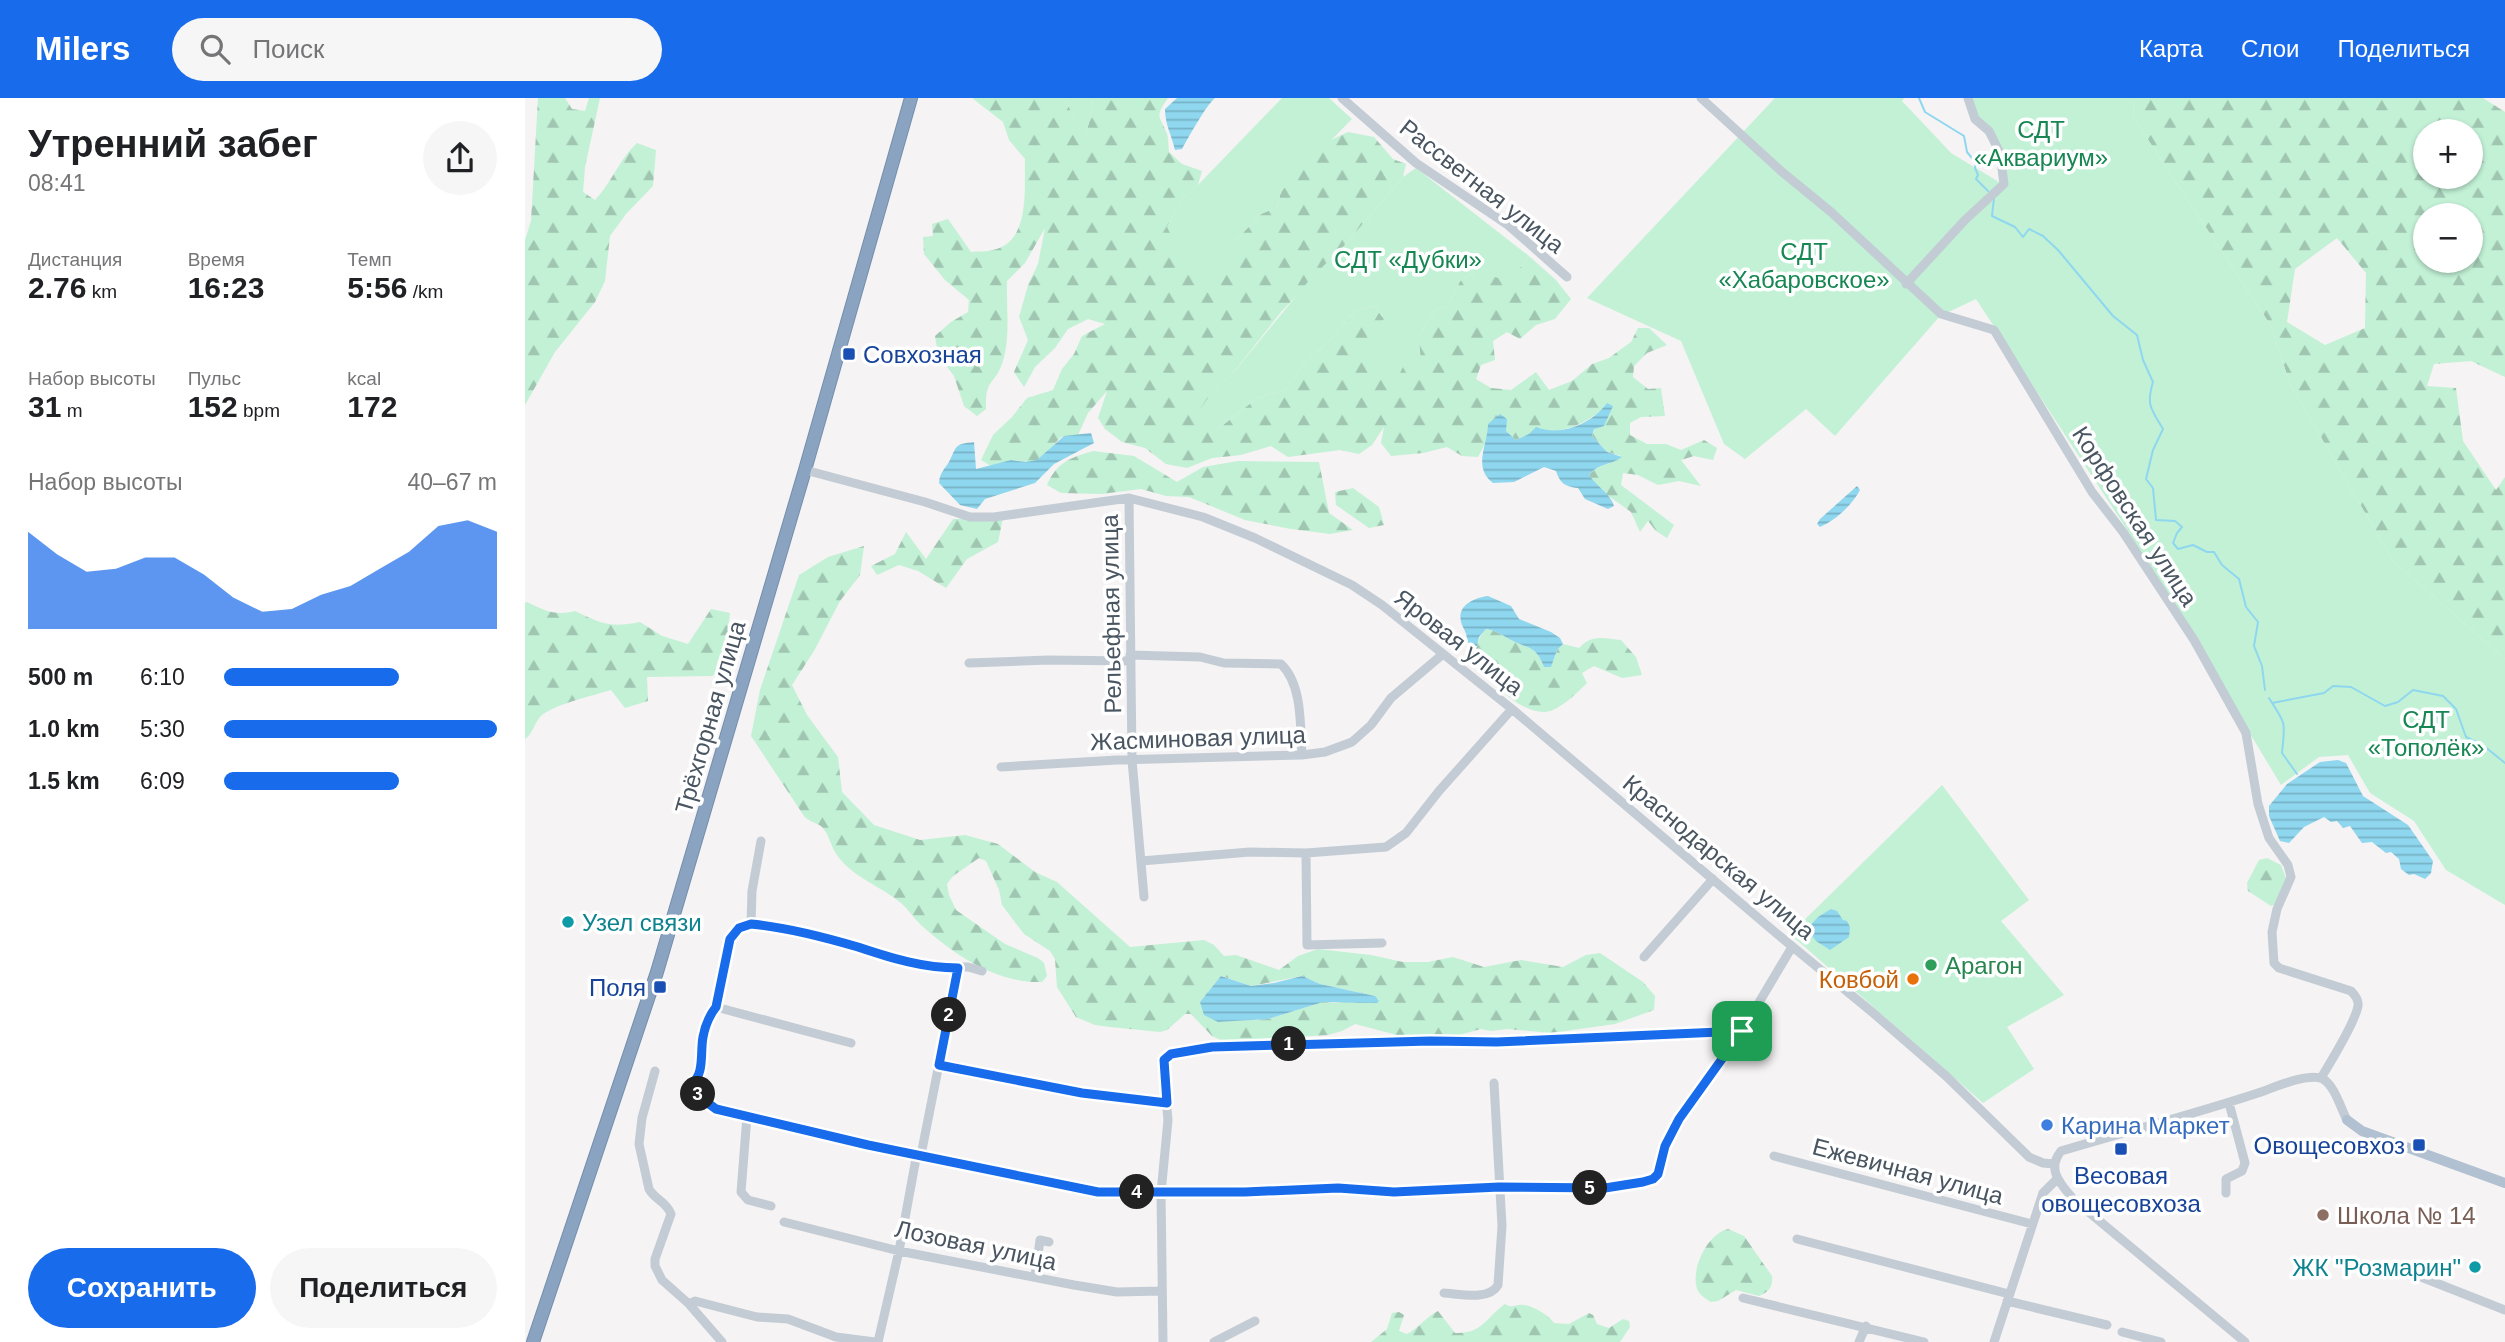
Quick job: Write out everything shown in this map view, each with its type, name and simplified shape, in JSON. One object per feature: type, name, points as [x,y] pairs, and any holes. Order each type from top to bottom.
[{"type":"highway","name":"Трёхгорная улица","points":[[533,1342],[657,972],[911,98]]},
{"type":"main road","points":[[2347,1120],[2362,1131],[2505,1183]]},
{"type":"street","name":"Рассветная улица","points":[[1342,98],[1416,163],[1508,225],[1567,277]]},
{"type":"street","name":"Корфовская улица","points":[[1701,98],[1781,171],[1831,212],[1941,314],[1994,330],[2092,492],[2123,532],[2194,640],[2246,733],[2258,804],[2269,838],[2288,865],[2291,877],[2277,909],[2272,932],[2274,963],[2279,968],[2351,991],[2356,997],[2358,1006],[2322,1079]]},
{"type":"street","points":[[1906,284],[1965,220],[2004,184],[2004,169],[1996,143],[1989,131],[1975,119],[1968,98]]},
{"type":"street","points":[[805,470],[971,517],[994,517],[1129,498]]},
{"type":"street","name":"Яровая улица","points":[[1129,498],[1203,517],[1255,538],[1352,585],[1382,605],[1580,767]]},
{"type":"street","name":"Рельефная улица","points":[[1129,498],[1132,760],[1145,897]]},
{"type":"street","name":"Жасминовая улица","points":[[1001,767],[1325,752],[1352,742],[1371,725],[1391,698],[1443,654]]},
{"type":"street","points":[[969,663],[1200,657],[1235,664],[1281,664],[1287,671],[1300,715],[1302,755]]},
{"type":"street","points":[[1141,861],[1250,852],[1307,853],[1381,847],[1395,842],[1512,709]]},
{"type":"street","name":"Краснодарская улица","points":[[1580,767],[1946,1076],[2029,1157],[2043,1163],[2055,1164]]},
{"type":"street","points":[[748,924],[751,891],[761,841]]},
{"type":"street","points":[[1307,853],[1307,944],[1382,943]]},
{"type":"street","points":[[1644,957],[1713,879]]},
{"type":"street","points":[[982,971],[968,967],[933,967],[893,959],[855,946],[748,924],[734,932],[730,939],[716,1007],[709,1016],[703,1036],[700,1073],[691,1084],[701,1098],[716,1109],[868,1145],[1091,1191],[1161,1193],[1338,1188],[1394,1192],[1499,1187],[1605,1188],[1643,1182],[1658,1174],[1665,1146],[1679,1119],[1742,1031],[1792,947]]},
{"type":"street","points":[[689,1304],[695,1301],[757,1317],[788,1319],[836,1337],[877,1342],[899,1251],[958,968]]},
{"type":"street","points":[[716,1007],[851,1042]]},
{"type":"street","points":[[1163,1342],[1161,1193],[1167,1103],[1163,1067],[1167,1056],[1212,1047],[1430,1041],[1497,1042],[1742,1031]]},
{"type":"street","points":[[939,1065],[1082,1093],[1167,1103]]},
{"type":"street","points":[[655,1071],[642,1118],[639,1144],[651,1194],[665,1203],[671,1214],[655,1266],[662,1280],[689,1304],[722,1342]]},
{"type":"street","points":[[2245,1342],[2073,1199],[2057,1179],[2055,1159],[2061,1151],[2229,1103],[2293,1081],[2322,1079],[2330,1086],[2347,1120]]},
{"type":"street","points":[[1444,1293],[1485,1295],[1495,1290],[1502,1236],[1494,1083]]},
{"type":"street","points":[[2226,1193],[2225,1181],[2242,1171],[2245,1163],[2229,1103]]},
{"type":"street","points":[[747,1116],[741,1192],[748,1200],[771,1206]]},
{"type":"street","name":"Ежевичная улица","points":[[1774,1156],[2032,1224]]},
{"type":"street","points":[[1994,1342],[2043,1194],[2057,1179]]},
{"type":"street","name":"Лозовая улица","points":[[784,1222],[899,1251],[1109,1291],[1161,1290]]},
{"type":"street","points":[[1797,1239],[2107,1325]]},
{"type":"street","points":[[1035,1276],[1040,1240],[1049,1241]]},
{"type":"street","points":[[2421,1277],[2505,1310]]},
{"type":"street","points":[[1742,1298],[1924,1342]]},
{"type":"street","points":[[1214,1342],[1255,1321]]},
{"type":"street","points":[[1859,1342],[1866,1326]]},
{"type":"street","points":[[2122,1332],[2161,1342]]},
{"type":"green space","points":[[538,98],[565,98],[572,109],[585,111],[589,98],[600,98],[585,167],[583,192],[595,200],[637,143],[656,150],[653,186],[626,214],[610,236],[605,281],[595,302],[555,352],[525,405],[525,240],[531,221]]},
{"type":"green space","points":[[972,98],[1065,98],[1084,140],[1092,98],[1168,98],[1160,114],[1168,136],[1169,152],[1182,164],[1202,171],[1198,185],[1182,199],[1167,227],[1236,240],[1261,214],[1277,207],[1281,191],[1331,140],[1348,132],[1374,137],[1393,159],[1406,164],[1403,177],[1345,245],[1281,312],[1229,378],[1214,389],[1218,429],[1257,398],[1286,389],[1304,364],[1333,337],[1355,311],[1374,306],[1384,319],[1419,336],[1435,310],[1448,306],[1460,281],[1476,272],[1518,270],[1529,256],[1556,280],[1571,299],[1555,319],[1536,325],[1520,339],[1507,332],[1493,341],[1495,360],[1481,365],[1476,379],[1491,388],[1511,390],[1536,372],[1549,390],[1572,381],[1592,364],[1609,358],[1631,342],[1638,328],[1649,328],[1667,345],[1647,353],[1634,366],[1633,377],[1648,389],[1661,388],[1665,416],[1641,417],[1630,423],[1630,435],[1647,444],[1666,444],[1681,450],[1704,440],[1717,448],[1713,460],[1694,456],[1681,460],[1701,486],[1679,481],[1658,485],[1638,475],[1623,473],[1621,485],[1674,525],[1667,538],[1656,531],[1648,521],[1640,532],[1631,512],[1596,487],[1589,475],[1621,456],[1607,452],[1592,436],[1601,411],[1584,422],[1559,431],[1516,440],[1506,431],[1488,438],[1478,457],[1462,456],[1447,447],[1423,453],[1391,456],[1381,443],[1384,427],[1372,445],[1359,454],[1340,450],[1288,457],[1271,446],[1241,455],[1212,458],[1187,468],[1166,464],[1145,448],[1122,442],[1105,429],[1098,418],[1107,391],[1088,413],[1078,435],[1061,437],[1036,463],[1011,460],[991,466],[981,460],[993,435],[1027,398],[1053,390],[1082,336],[1105,324],[1088,319],[1068,329],[1055,348],[1035,367],[1024,387],[1014,372],[1028,340],[1019,317],[1028,285],[1038,264],[1045,228],[1025,263],[1007,281],[1005,354],[987,392],[986,409],[977,416],[964,406],[954,376],[938,355],[935,336],[968,312],[969,300],[945,280],[924,254],[923,237],[933,236],[932,224],[948,219],[971,252],[990,251],[1005,245],[1020,225],[1025,184],[1025,159],[1009,140],[1003,122]]},
{"type":"green space","points":[[1065,98],[1092,98],[1084,141]]},
{"type":"green space","name":"СДТ «Дубки»","points":[[1282,98],[1329,98],[1352,119],[1281,191],[1277,207],[1261,214],[1236,240],[1237,253],[1224,271],[1201,270],[1178,250],[1167,227],[1182,199]]},
{"type":"green space","name":"СДТ «Хабаровское»","points":[[1775,98],[1904,98],[1902,101],[1951,153],[1999,182],[1997,149],[1971,114],[1966,98],[2134,98],[2133,117],[2271,326],[2290,384],[2393,561],[2505,659],[2505,905],[2446,870],[2414,821],[2370,793],[2348,755],[2319,757],[2281,785],[2126,528],[1976,299],[1940,316],[1835,436],[1806,409],[1745,459],[1724,444],[1681,341],[1587,298]]},
{"type":"green space","points":[[2134,98],[2483,98],[2505,112],[2505,377],[2471,361],[2434,364],[2427,386],[2456,388],[2463,441],[2496,490],[2505,477],[2505,659],[2393,561],[2290,384],[2271,326],[2133,117]],"holes":[[[2337,238],[2366,273],[2365,328],[2325,345],[2287,322],[2295,269]]]},
{"type":"green space","name":"СДТ «Дубки»","points":[[1416,168],[1529,256],[1518,270],[1502,279],[1476,272],[1460,281],[1448,306],[1435,310],[1419,336],[1421,363],[1406,361],[1400,373],[1388,379],[1377,364],[1368,337],[1384,319],[1374,306],[1355,311],[1333,337],[1304,364],[1286,389],[1257,398],[1218,429],[1203,432],[1197,414],[1214,389],[1229,378],[1311,278],[1345,245],[1403,177]]},
{"type":"green space","points":[[1093,451],[1134,456],[1177,482],[1203,467],[1238,461],[1319,462],[1329,513],[1353,530],[1330,534],[1291,529],[1245,520],[1189,497],[1166,496],[1141,489],[1101,494],[1061,493],[1047,485],[1055,471],[1065,462]]},
{"type":"green space","points":[[1353,488],[1379,507],[1384,525],[1369,528],[1336,505],[1335,492]]},
{"type":"green space","points":[[1003,518],[998,542],[967,559],[946,588],[918,571],[899,565],[877,575],[871,566],[895,554],[906,532],[926,559],[953,519]]},
{"type":"green space","points":[[864,546],[860,575],[840,601],[814,651],[792,685],[807,715],[838,757],[842,792],[874,825],[920,840],[965,835],[998,844],[1035,872],[1057,882],[1130,947],[1204,940],[1214,945],[1224,956],[1236,955],[1279,970],[1298,956],[1318,949],[1403,962],[1428,962],[1453,957],[1484,967],[1521,960],[1563,967],[1586,955],[1600,953],[1643,982],[1655,996],[1654,1010],[1615,1024],[1551,1033],[1481,1029],[1459,1035],[1401,1036],[1355,1024],[1328,1035],[1223,1041],[1212,1036],[1191,1014],[1185,1014],[1167,1030],[1160,1032],[1095,1025],[1076,1017],[1057,987],[1055,959],[1050,951],[1024,934],[1002,905],[999,890],[986,861],[979,858],[953,876],[947,884],[956,910],[1005,944],[1038,958],[1044,963],[1047,976],[1042,982],[1025,981],[1008,978],[976,964],[945,945],[901,903],[844,863],[822,827],[804,816],[751,736],[760,690],[799,575],[828,557]],"holes":[[[1222,976],[1251,986],[1302,976],[1320,984],[1375,996],[1336,1003],[1323,1002],[1268,1019],[1218,1022],[1200,1002]]]},
{"type":"green space","points":[[527,602],[551,612],[575,611],[606,624],[640,622],[662,636],[688,644],[711,609],[730,613],[726,644],[732,665],[712,676],[647,677],[648,701],[625,708],[611,690],[564,704],[541,716],[525,739]]},
{"type":"green space","points":[[1486,629],[1531,649],[1538,655],[1544,667],[1551,666],[1557,650],[1563,644],[1579,648],[1593,639],[1621,640],[1636,657],[1642,675],[1622,678],[1594,666],[1582,673],[1587,683],[1567,701],[1550,711],[1536,711],[1516,702],[1476,666],[1477,646]]},
{"type":"green space","name":"Арагон","points":[[1942,785],[2029,900],[2001,921],[2064,995],[2007,1027],[2034,1069],[1983,1103],[1790,934]]},
{"type":"green space","points":[[2267,858],[2281,865],[2286,878],[2276,904],[2271,906],[2248,891],[2247,883],[2259,860]]},
{"type":"green space","points":[[1728,1229],[1744,1236],[1772,1276],[1772,1283],[1768,1291],[1759,1296],[1736,1290],[1718,1301],[1711,1302],[1698,1291],[1698,1264],[1713,1238]]},
{"type":"green space","points":[[1505,1304],[1527,1305],[1545,1314],[1554,1323],[1569,1324],[1589,1313],[1597,1324],[1609,1328],[1623,1319],[1629,1321],[1630,1327],[1620,1342],[1371,1342],[1387,1329],[1392,1313],[1399,1312],[1404,1315],[1399,1331],[1407,1334],[1438,1311],[1455,1333],[1464,1333],[1478,1328]]},
{"type":"water","points":[[1177,98],[1215,98],[1182,149],[1175,150],[1165,109]]},
{"type":"water","points":[[1607,403],[1613,406],[1604,426],[1594,429],[1592,436],[1607,452],[1622,457],[1589,475],[1614,506],[1608,509],[1585,499],[1578,488],[1566,485],[1556,471],[1544,467],[1514,482],[1493,483],[1487,477],[1482,463],[1488,424],[1500,414],[1507,419],[1506,431],[1516,440],[1536,427],[1555,430],[1575,427],[1593,417]]},
{"type":"water","points":[[1091,433],[1094,443],[1054,464],[1035,483],[985,499],[977,509],[960,505],[939,483],[941,474],[959,445],[974,442],[976,469],[1011,460],[1037,460],[1064,436]]},
{"type":"water","points":[[1857,486],[1860,490],[1848,506],[1820,527],[1817,524],[1820,519]]},
{"type":"water","points":[[1488,596],[1511,606],[1519,619],[1560,638],[1563,644],[1557,650],[1551,667],[1544,667],[1538,655],[1531,649],[1490,630],[1486,629],[1479,637],[1477,646],[1471,646],[1462,625],[1461,613],[1471,601]]},
{"type":"water","points":[[2338,760],[2346,763],[2363,796],[2408,825],[2433,861],[2431,873],[2425,879],[2414,874],[2409,875],[2401,869],[2399,859],[2391,852],[2386,853],[2372,842],[2362,843],[2350,826],[2343,828],[2337,821],[2331,822],[2324,817],[2304,827],[2289,843],[2280,841],[2269,816],[2269,806],[2287,784],[2320,762]]},
{"type":"water","points":[[1831,909],[1837,911],[1850,927],[1849,937],[1830,950],[1816,941],[1807,929],[1818,917]]},
{"type":"water","points":[[1221,976],[1251,986],[1302,976],[1320,984],[1375,996],[1379,1001],[1323,1002],[1268,1019],[1218,1022],[1204,1015],[1200,1002]]},
{"type":"waterway","points":[[1919,98],[1925,112],[1964,136],[1967,152],[1976,163],[1976,179],[1988,191]]},
{"type":"waterway","points":[[1994,198],[1992,216],[2015,227],[2023,237],[2029,229],[2043,236],[2113,316],[2137,335],[2143,360],[2153,382],[2151,407],[2163,429],[2153,450],[2146,479],[2153,488],[2156,520],[2175,521],[2182,527],[2173,543],[2178,549],[2193,545],[2207,552],[2214,552],[2222,565],[2239,579],[2246,607],[2258,622],[2254,646],[2262,666],[2265,690]]},
{"type":"waterway","points":[[2272,703],[2324,693],[2333,686],[2351,687],[2385,706],[2398,702],[2413,690],[2443,696],[2456,709],[2466,737],[2484,746],[2505,763]]},
{"type":"waterway","points":[[2269,698],[2283,724],[2282,753],[2297,774]]},
{"type":"place","name":"Совхозная","points":[[849,354]]},
{"type":"place","name":"Узел связи","points":[[568,922]]},
{"type":"place","name":"Арагон","points":[[1931,965]]},
{"type":"place","name":"Ковбой","points":[[1913,979]]},
{"type":"place","name":"Поля","points":[[660,987]]},
{"type":"place","name":"Карина Маркет","points":[[2047,1125]]},
{"type":"place","name":"Овощесовхоз","points":[[2419,1145]]},
{"type":"place","name":"Весовая овощесовхоза","points":[[2121,1149]]},
{"type":"place","name":"Школа № 14","points":[[2323,1215]]},
{"type":"place","name":"ЖК \"Розмарин\"","points":[[2475,1267]]},
{"type":"route","points":[[751,924],[855,946],[893,959],[933,967],[958,968],[939,1065],[1082,1093],[1167,1103],[1163,1067],[1167,1056],[1212,1047],[1430,1041],[1497,1042],[1742,1031],[1679,1119],[1660,1158],[1658,1174],[1643,1182],[1605,1188],[1499,1187],[1394,1192],[1338,1188],[1245,1192],[1098,1192],[868,1145],[716,1109],[701,1098],[691,1084],[700,1073],[703,1036],[709,1016],[716,1007],[730,939],[739,928],[751,924]]},
{"type":"park label","name":"СДТ «Аквариум»","points":[[2041,143]]},
{"type":"park label","name":"СДТ «Тополёк»","points":[[2426,733]]}]
